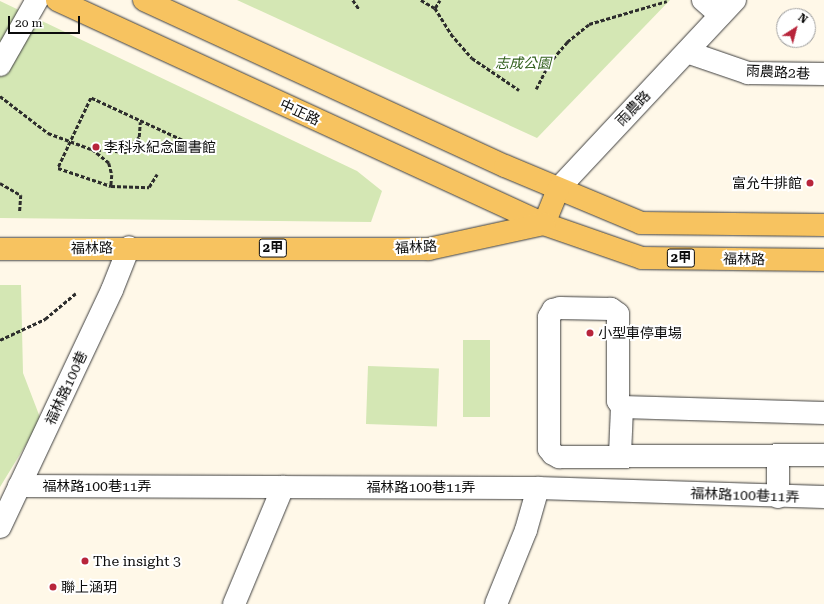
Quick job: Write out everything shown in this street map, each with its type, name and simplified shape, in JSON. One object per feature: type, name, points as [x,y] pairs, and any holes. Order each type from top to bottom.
[{"type":"main road","name":"中正路","points":[[57,0],[544,224]]},
{"type":"main road","points":[[144,0],[558,189],[641,223],[824,225]]},
{"type":"main road","name":"雨農路","points":[[544,224],[558,189]]},
{"type":"main road","name":"福林路","points":[[0,249],[129,247],[430,248],[544,224],[642,258],[824,260]]},
{"type":"street","points":[[0,65],[37,0]]},
{"type":"street","points":[[703,0],[728,7]]},
{"type":"street","name":"雨農路","points":[[558,189],[728,7]]},
{"type":"street","name":"雨農路2巷","points":[[687,52],[748,73],[824,74]]},
{"type":"street","name":"福林路100巷","points":[[0,527],[112,290],[129,247]]},
{"type":"street","points":[[620,456],[622,407],[618,401],[620,324],[618,314],[611,310],[560,308],[553,310],[549,317],[549,449],[559,457],[824,455]]},
{"type":"street","points":[[622,407],[824,413]]},
{"type":"street","points":[[778,455],[778,496]]},
{"type":"street","name":"福林路100巷11弄","points":[[19,486],[538,488],[824,497]]},
{"type":"street","points":[[234,604],[283,487]]},
{"type":"street","points":[[496,604],[526,530],[538,488]]},
{"type":"path","points":[[353,0],[359,10]]},
{"type":"path","points":[[421,0],[435,8],[452,34],[472,58],[519,90]]},
{"type":"path","points":[[435,8],[440,0]]},
{"type":"path","points":[[536,89],[549,63],[567,42],[589,24],[667,1]]},
{"type":"path","points":[[0,96],[48,133],[70,141],[91,149],[124,152],[180,145],[182,140],[91,98],[70,141],[58,168],[110,186],[149,187],[157,174]]},
{"type":"path","points":[[124,152],[139,138],[140,121]]},
{"type":"path","points":[[91,149],[109,163],[112,175],[110,186]]},
{"type":"path","points":[[0,183],[21,195],[20,211]]},
{"type":"path","points":[[0,340],[45,319],[76,293]]},
{"type":"green space","name":"志成公園","points":[[237,0],[670,0],[537,138]]},
{"type":"green space","points":[[0,1],[357,171],[382,191],[371,222],[0,218]]},
{"type":"green space","points":[[0,285],[21,285],[23,373],[41,420],[0,487]]},
{"type":"green space","points":[[463,340],[490,340],[490,417],[463,417]]},
{"type":"green space","points":[[368,366],[439,368],[437,426],[366,424]]},
{"type":"place","name":"李科永紀念圖書館","points":[[96,147]]},
{"type":"place","name":"富允牛排館","points":[[810,183]]},
{"type":"place","name":"小型車停車場","points":[[590,333]]},
{"type":"place","name":"The insight 3","points":[[85,561]]},
{"type":"place","name":"聯上涵玥","points":[[53,587]]}]
